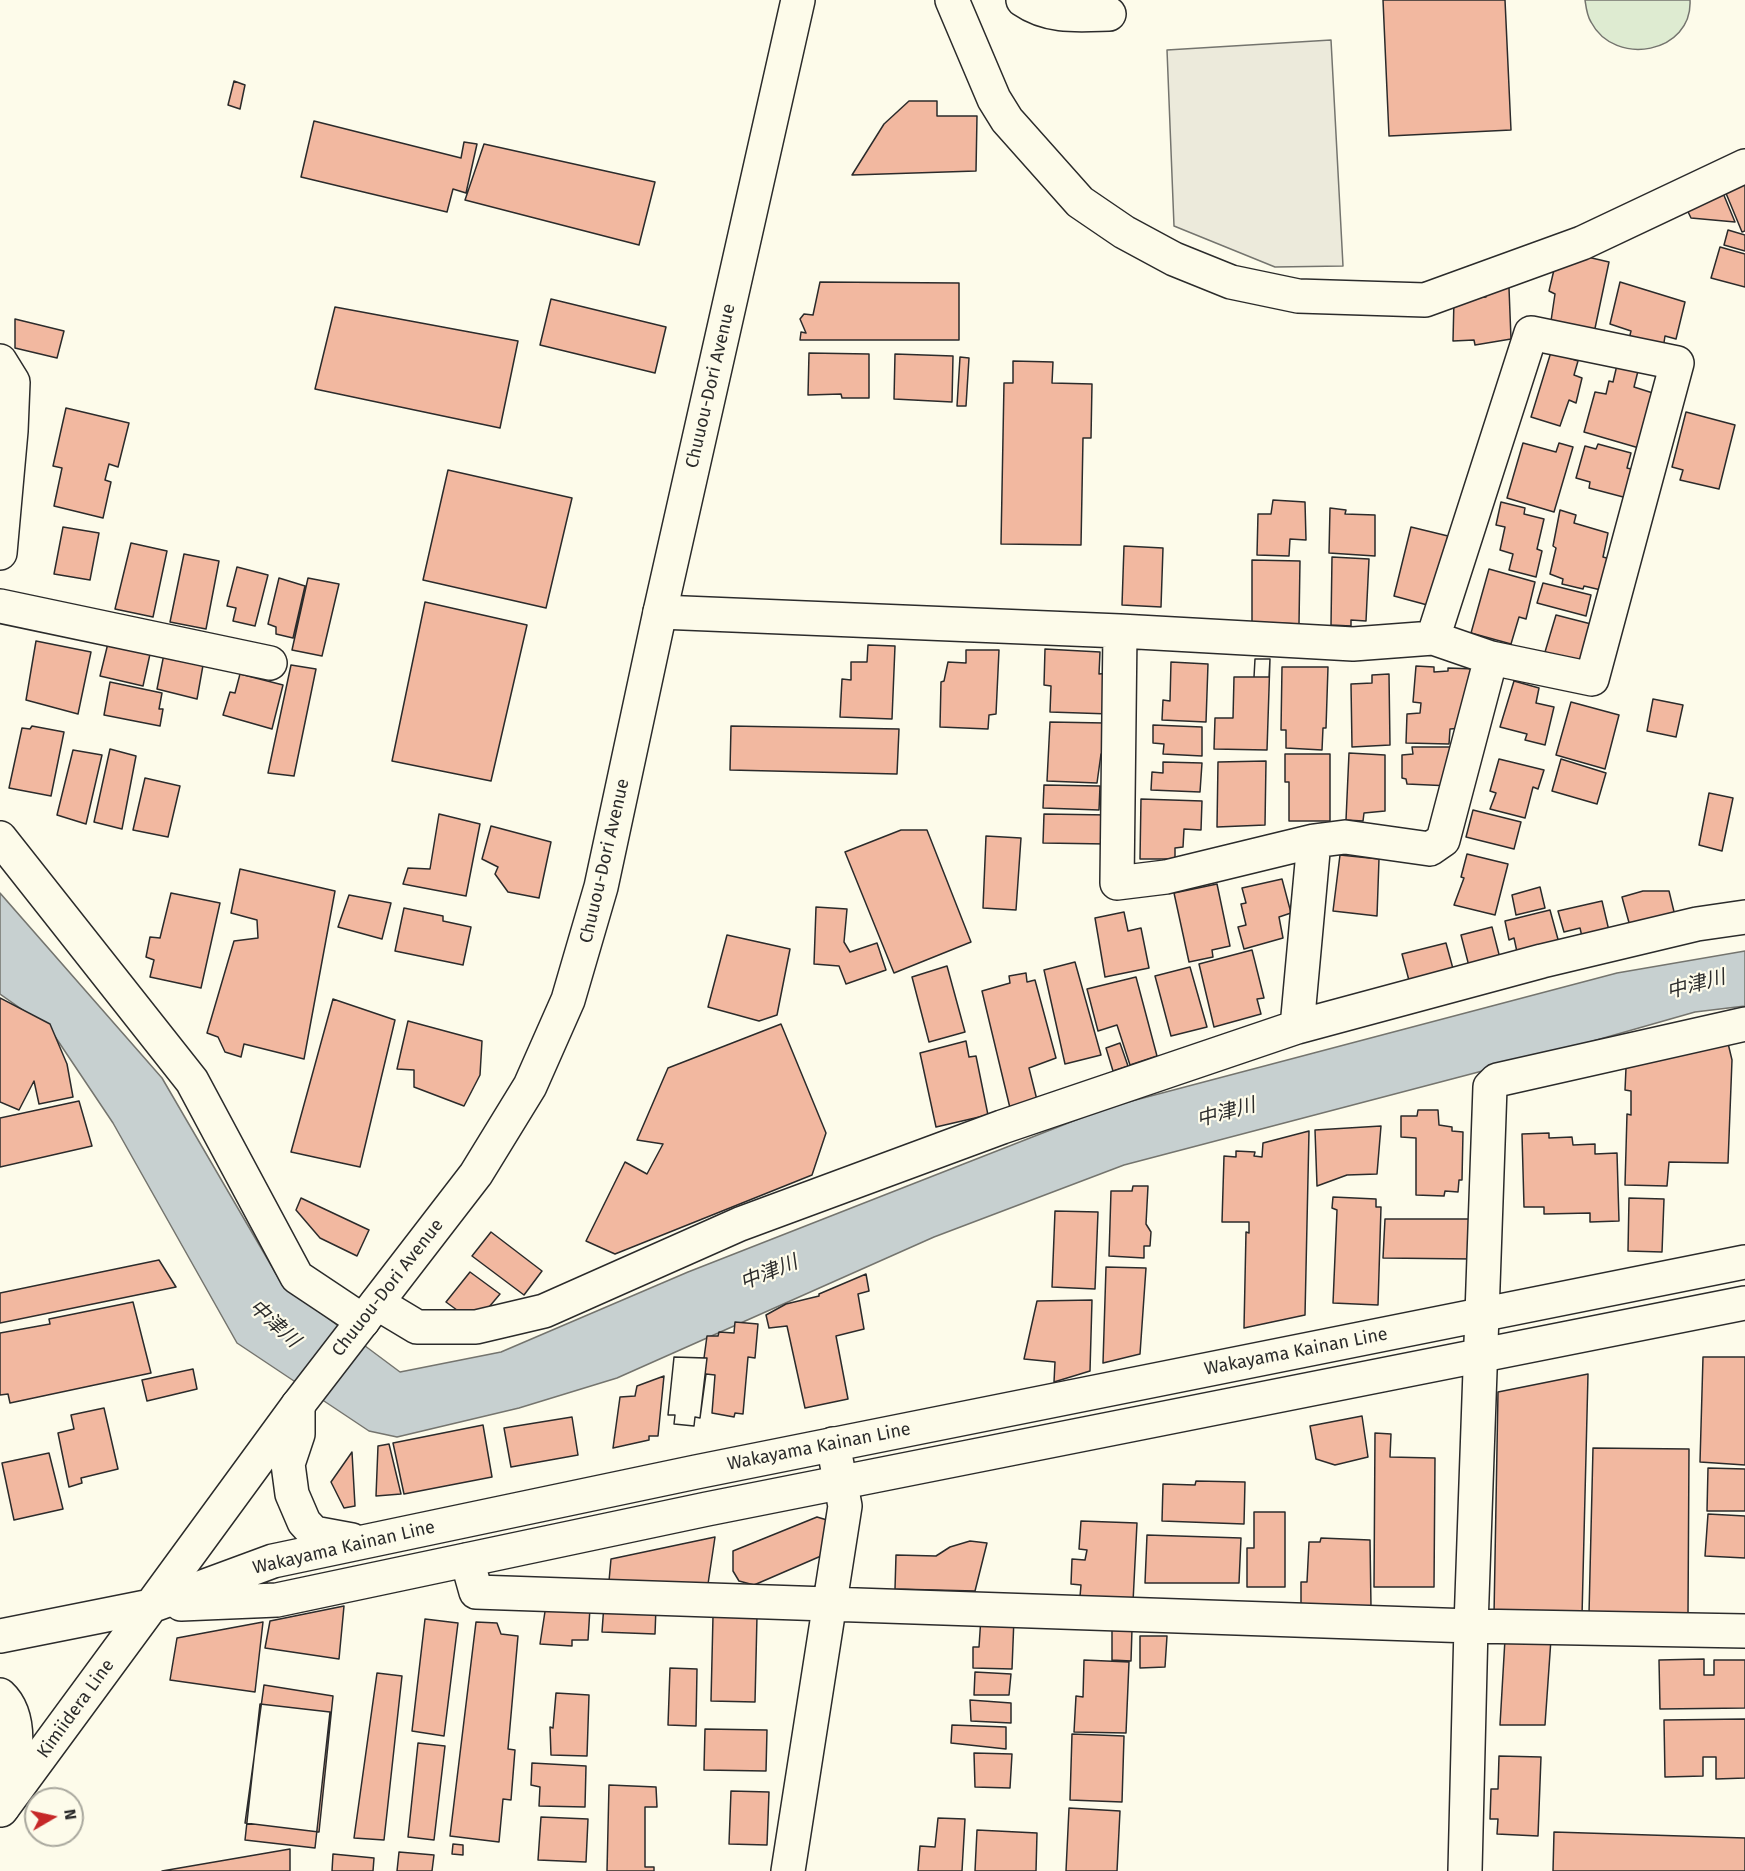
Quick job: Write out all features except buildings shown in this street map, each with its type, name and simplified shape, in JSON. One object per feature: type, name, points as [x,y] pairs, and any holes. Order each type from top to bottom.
[{"type":"main road","name":"Chuuou-Dori Avenue","points":[[151,1606],[298,1405],[476,1174],[530,1086],[568,1000],[601,887],[660,612],[798,0]]},
{"type":"main road","points":[[952,0],[994,99],[1006,120],[1080,202],[1124,232],[1174,259],[1231,282],[1298,296],[1425,300],[1582,243],[1745,166]]},
{"type":"main road","points":[[1023,0],[1038,10],[1069,15],[1109,14]]},
{"type":"main road","points":[[660,612],[1120,631],[1353,644],[1433,638],[1491,658],[1592,679],[1677,363],[1531,333],[1433,638]]},
{"type":"main road","points":[[0,361],[13,382],[0,553]]},
{"type":"main road","points":[[0,606],[270,663]]},
{"type":"main road","points":[[1120,631],[1117,883],[1166,877],[1314,841],[1344,837],[1430,849],[1443,840],[1491,658]]},
{"type":"main road","points":[[0,838],[192,1081],[297,1277],[365,1318],[417,1327],[476,1327],[544,1311],[740,1224],[1002,1127],[1297,1027],[1542,961],[1697,924],[1745,917]]},
{"type":"main road","points":[[1297,1027],[1314,841]]},
{"type":"main road","points":[[1465,1871],[1470,1626],[1490,1087],[1497,1080],[1745,1024]]},
{"type":"main road","name":"Wakayama Kainan Line","points":[[151,1606],[273,1561],[833,1444],[1745,1262]]},
{"type":"main road","name":"Wakayama Kainan Line","points":[[151,1606],[277,1600],[840,1482],[1745,1303]]},
{"type":"main road","points":[[298,1405],[298,1434],[288,1464],[288,1478],[304,1522],[314,1533],[340,1540],[386,1537]]},
{"type":"main road","points":[[788,1871],[845,1506],[833,1444]]},
{"type":"main road","points":[[467,1560],[476,1592],[1470,1626],[1745,1631]]},
{"type":"main road","points":[[0,1636],[151,1606]]},
{"type":"main road","name":"Kimiidera Line","points":[[2,1809],[151,1606]]},
{"type":"main road","points":[[0,1695],[12,1711],[15,1737],[12,1775],[2,1809]]},
{"type":"green space","points":[[1585,0],[1690,0],[1688,18],[1679,32],[1666,42],[1651,48],[1634,49],[1617,45],[1602,36],[1590,20]]},
{"type":"shaded area","points":[[1331,40],[1343,266],[1275,267],[1174,226],[1167,50]]},
{"type":"water","name":"中津川","points":[[0,893],[162,1078],[282,1284],[400,1372],[501,1352],[688,1272],[1109,1107],[1617,973],[1745,951],[1745,1006],[1695,1012],[1551,1053],[1124,1165],[934,1237],[617,1378],[519,1408],[397,1437],[369,1431],[237,1343],[113,1123],[50,1029],[0,994]]}]
